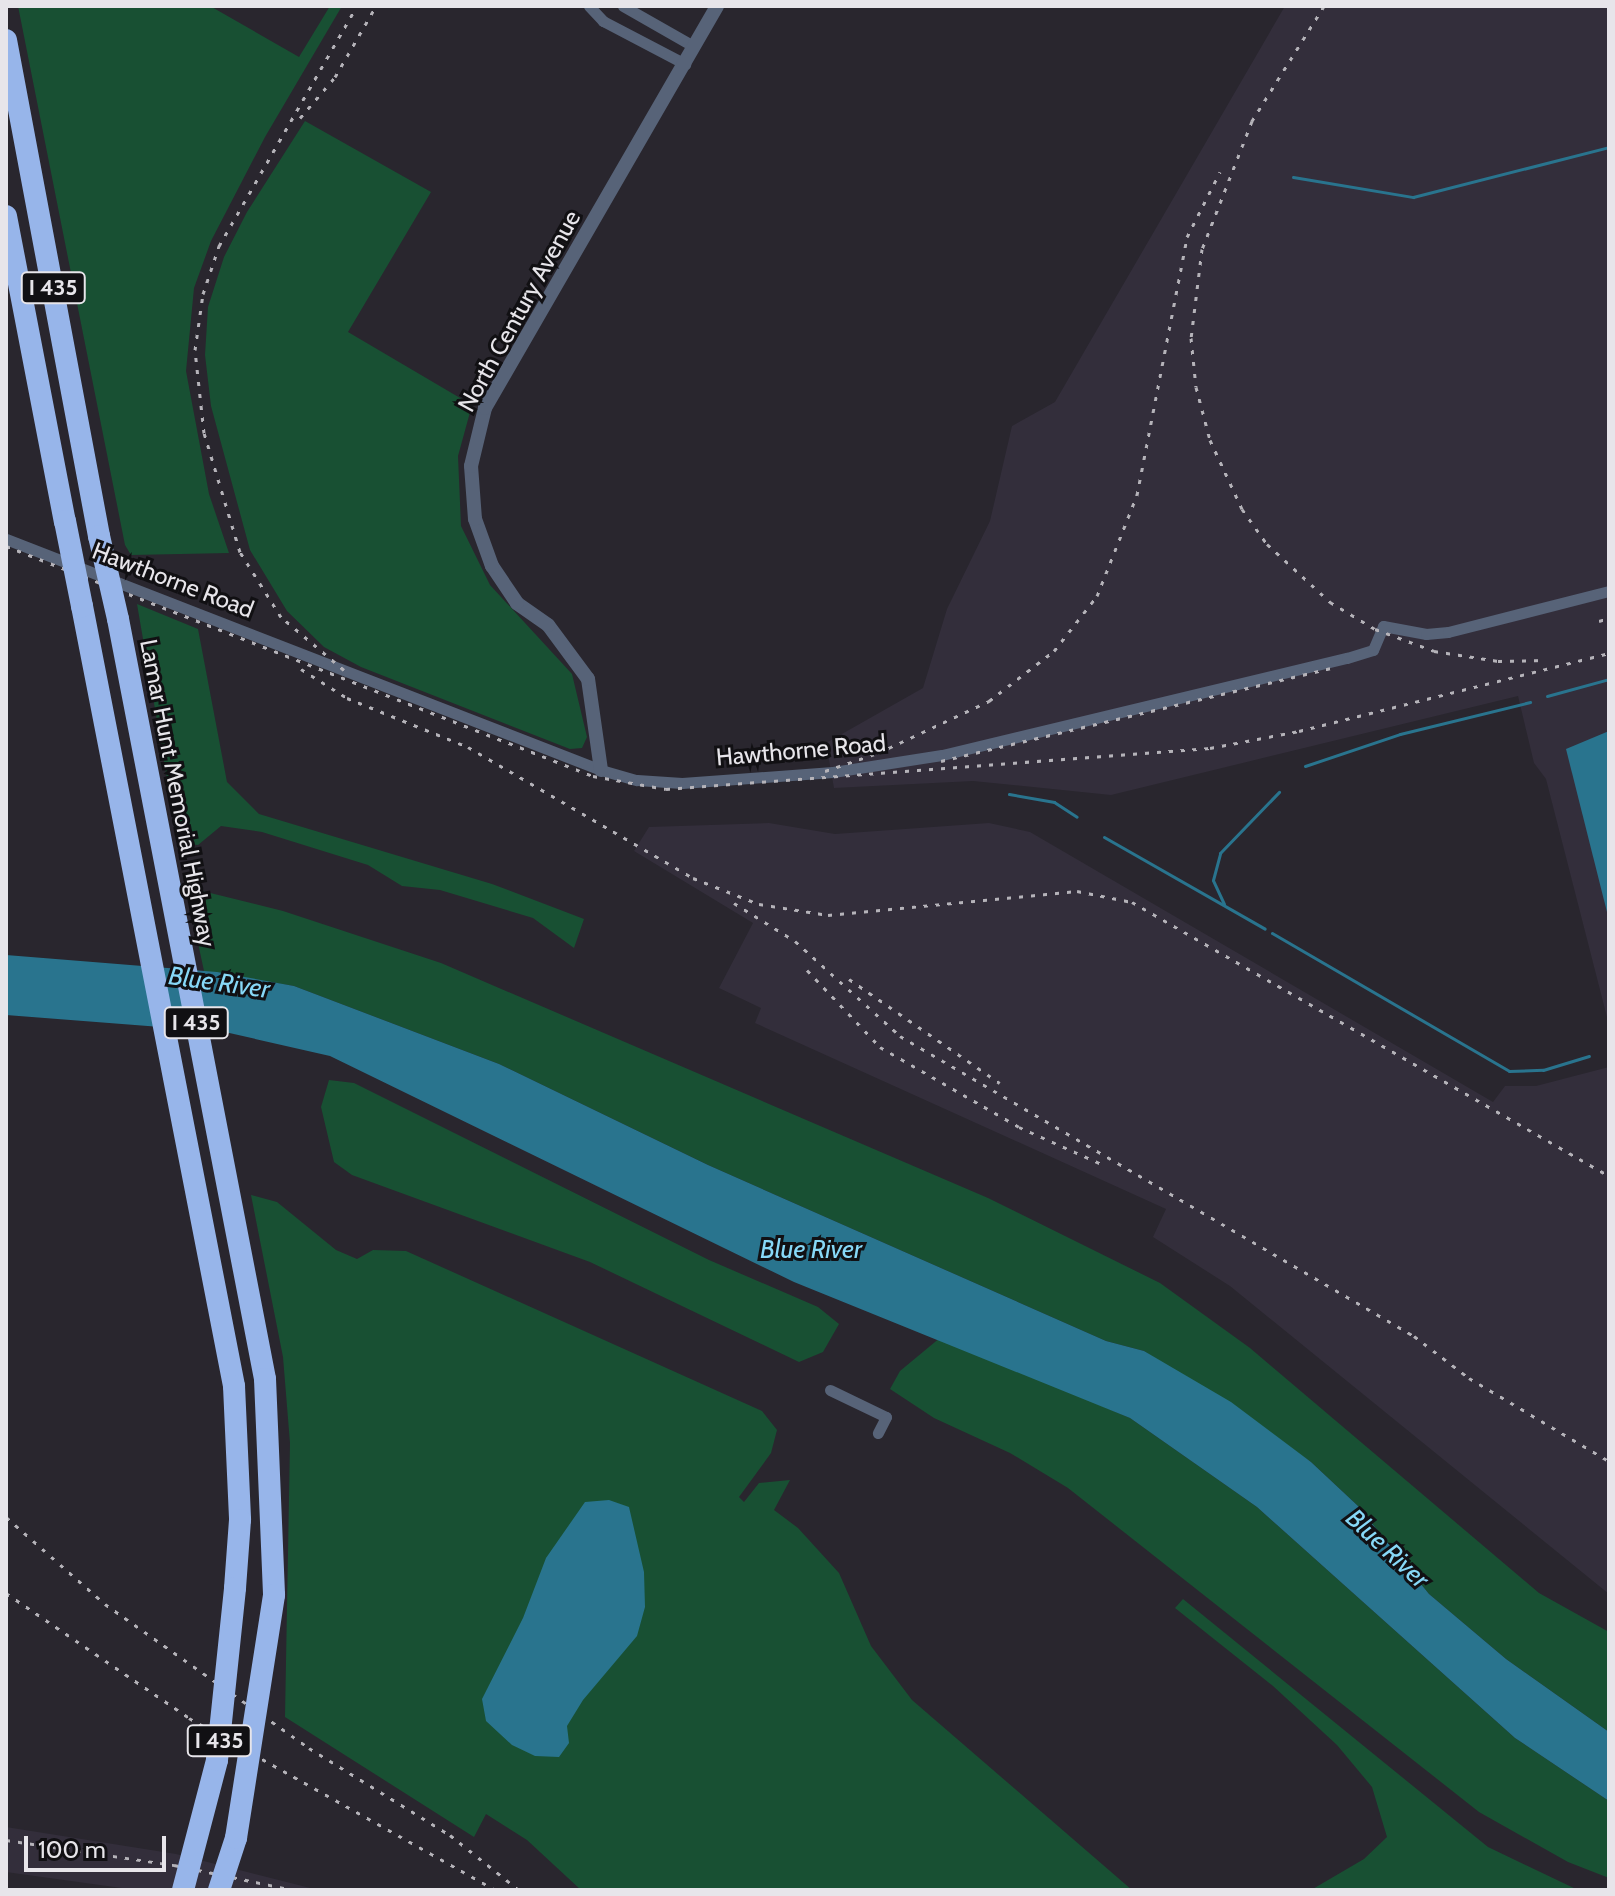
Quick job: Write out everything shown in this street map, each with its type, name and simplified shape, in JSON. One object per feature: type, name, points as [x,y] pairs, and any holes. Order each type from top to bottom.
[{"type":"highway","name":"Lamar Hunt Memorial Highway","points":[[6,40],[99,536],[118,619],[265,1379],[274,1595],[236,1838],[219,1890]]},
{"type":"highway","name":"I 435","points":[[6,216],[234,1386],[240,1520],[235,1588],[217,1760],[183,1890]]},
{"type":"street","points":[[589,6],[603,21],[685,64]]},
{"type":"street","points":[[623,6],[693,46]]},
{"type":"street","name":"North Century Avenue","points":[[601,770],[588,679],[548,625],[517,603],[492,566],[475,519],[471,466],[485,408],[717,6]]},
{"type":"street","name":"Hawthorne Road","points":[[6,539],[601,770],[637,780],[682,783],[912,761],[1347,658],[1373,650],[1383,626],[1426,634],[1448,632],[1609,591]]},
{"type":"street","points":[[830,1390],[886,1417],[878,1433]]},
{"type":"shaded area","points":[[1285,6],[1609,6],[1609,1025],[1546,779],[1534,763],[1518,696],[1111,795],[973,781],[834,788],[826,743],[923,688],[947,609],[990,521],[1012,426],[1055,402]]},
{"type":"shaded area","points":[[769,823],[835,834],[989,823],[1030,832],[1493,1102],[1505,1086],[1536,1086],[1609,1067],[1609,1594],[1230,1286],[1153,1237],[1166,1209],[755,1023],[761,1008],[719,988],[753,923],[634,851],[649,827]]},
{"type":"shaded area","points":[[6,1827],[176,1854],[318,1890],[136,1890],[6,1872]]},
{"type":"green space","points":[[18,6],[210,6],[299,57],[330,6],[342,6],[265,137],[211,241],[194,288],[186,371],[209,494],[229,553],[131,555],[125,545]]},
{"type":"green space","points":[[305,121],[431,192],[348,332],[472,405],[458,456],[461,526],[490,585],[572,674],[587,737],[582,748],[570,749],[361,667],[324,647],[287,611],[250,550],[211,406],[205,355],[208,307],[224,257],[247,212]]},
{"type":"green space","points":[[137,604],[198,629],[227,782],[259,814],[492,884],[584,919],[574,948],[533,918],[440,890],[402,886],[368,865],[262,832],[221,826],[198,845],[178,843]]},
{"type":"green space","points":[[186,887],[283,911],[441,963],[988,1198],[1160,1283],[1250,1348],[1539,1593],[1609,1632],[1609,1732],[1506,1659],[1429,1594],[1358,1506],[1311,1462],[1144,1351],[1106,1341],[708,1165],[499,1064],[294,986],[204,971]]},
{"type":"green space","points":[[329,1080],[354,1083],[709,1260],[818,1307],[839,1324],[823,1352],[799,1362],[590,1262],[352,1175],[334,1162],[321,1107]]},
{"type":"green space","points":[[251,1195],[277,1202],[336,1250],[357,1259],[373,1250],[406,1251],[762,1411],[777,1430],[771,1453],[739,1497],[744,1502],[759,1483],[790,1480],[774,1510],[798,1528],[839,1573],[871,1646],[912,1700],[1132,1890],[581,1890],[527,1840],[486,1814],[474,1837],[285,1717],[290,1443],[283,1357]]},
{"type":"green space","points":[[941,1337],[1130,1418],[1257,1507],[1515,1738],[1609,1801],[1609,1878],[1568,1862],[1479,1812],[1068,1488],[1010,1453],[934,1418],[890,1389],[900,1371]]},
{"type":"green space","points":[[1183,1599],[1488,1847],[1578,1890],[1311,1890],[1364,1859],[1387,1837],[1372,1787],[1337,1745],[1273,1686],[1175,1608]]},
{"type":"water","points":[[1609,731],[1609,920],[1566,749]]},
{"type":"water","name":"Blue River","points":[[6,955],[217,972],[294,986],[499,1064],[708,1165],[1106,1341],[1144,1351],[1231,1402],[1311,1462],[1358,1506],[1429,1594],[1506,1659],[1609,1732],[1609,1801],[1515,1738],[1257,1507],[1130,1418],[794,1282],[330,1056],[225,1032],[6,1015]]},
{"type":"water","points":[[609,1500],[629,1507],[644,1572],[645,1607],[637,1636],[583,1700],[567,1726],[569,1743],[559,1757],[535,1756],[512,1745],[486,1721],[482,1699],[523,1618],[546,1558],[585,1502]]},
{"type":"waterway","points":[[1293,177],[1413,197],[1609,147]]},
{"type":"waterway","points":[[1547,696],[1609,679]]},
{"type":"waterway","points":[[1305,766],[1400,734],[1530,702]]},
{"type":"waterway","points":[[1224,904],[1213,880],[1220,853],[1279,792]]},
{"type":"waterway","points":[[1009,794],[1054,802],[1077,817]]},
{"type":"waterway","points":[[1104,837],[1265,929]]},
{"type":"waterway","points":[[1272,933],[1509,1071],[1543,1070],[1589,1056]]},
{"type":"railway","points":[[344,670],[281,617],[240,552],[204,433],[195,350],[203,294],[219,246],[357,6]]},
{"type":"railway","points":[[300,118],[335,77],[376,6]]},
{"type":"railway","points":[[1324,6],[1252,121],[1202,249],[1191,338],[1196,387],[1210,440],[1242,509],[1267,544],[1330,602],[1375,629],[1434,651],[1498,661],[1546,660]]},
{"type":"railway","points":[[825,771],[878,753],[989,701],[1054,651],[1097,596],[1137,495],[1187,237],[1220,172]]},
{"type":"railway","points":[[6,546],[593,776],[666,789],[1210,748],[1299,731],[1609,653]]},
{"type":"railway","points":[[1599,621],[1609,618]]},
{"type":"railway","points":[[941,761],[1330,668]]},
{"type":"railway","points":[[301,669],[347,698],[468,747],[693,878],[759,904],[828,915],[1077,891],[1132,902],[1609,1176]]},
{"type":"railway","points":[[734,903],[795,941],[900,1036],[1414,1336],[1469,1378],[1609,1461]]},
{"type":"railway","points":[[807,970],[880,1047],[1019,1127],[1106,1166]]},
{"type":"railway","points":[[849,979],[1000,1083]]},
{"type":"railway","points":[[6,1517],[105,1604],[309,1748],[450,1835],[519,1890]]},
{"type":"railway","points":[[6,1593],[189,1718],[496,1890]]},
{"type":"railway","points":[[6,1840],[174,1865],[294,1890]]}]
